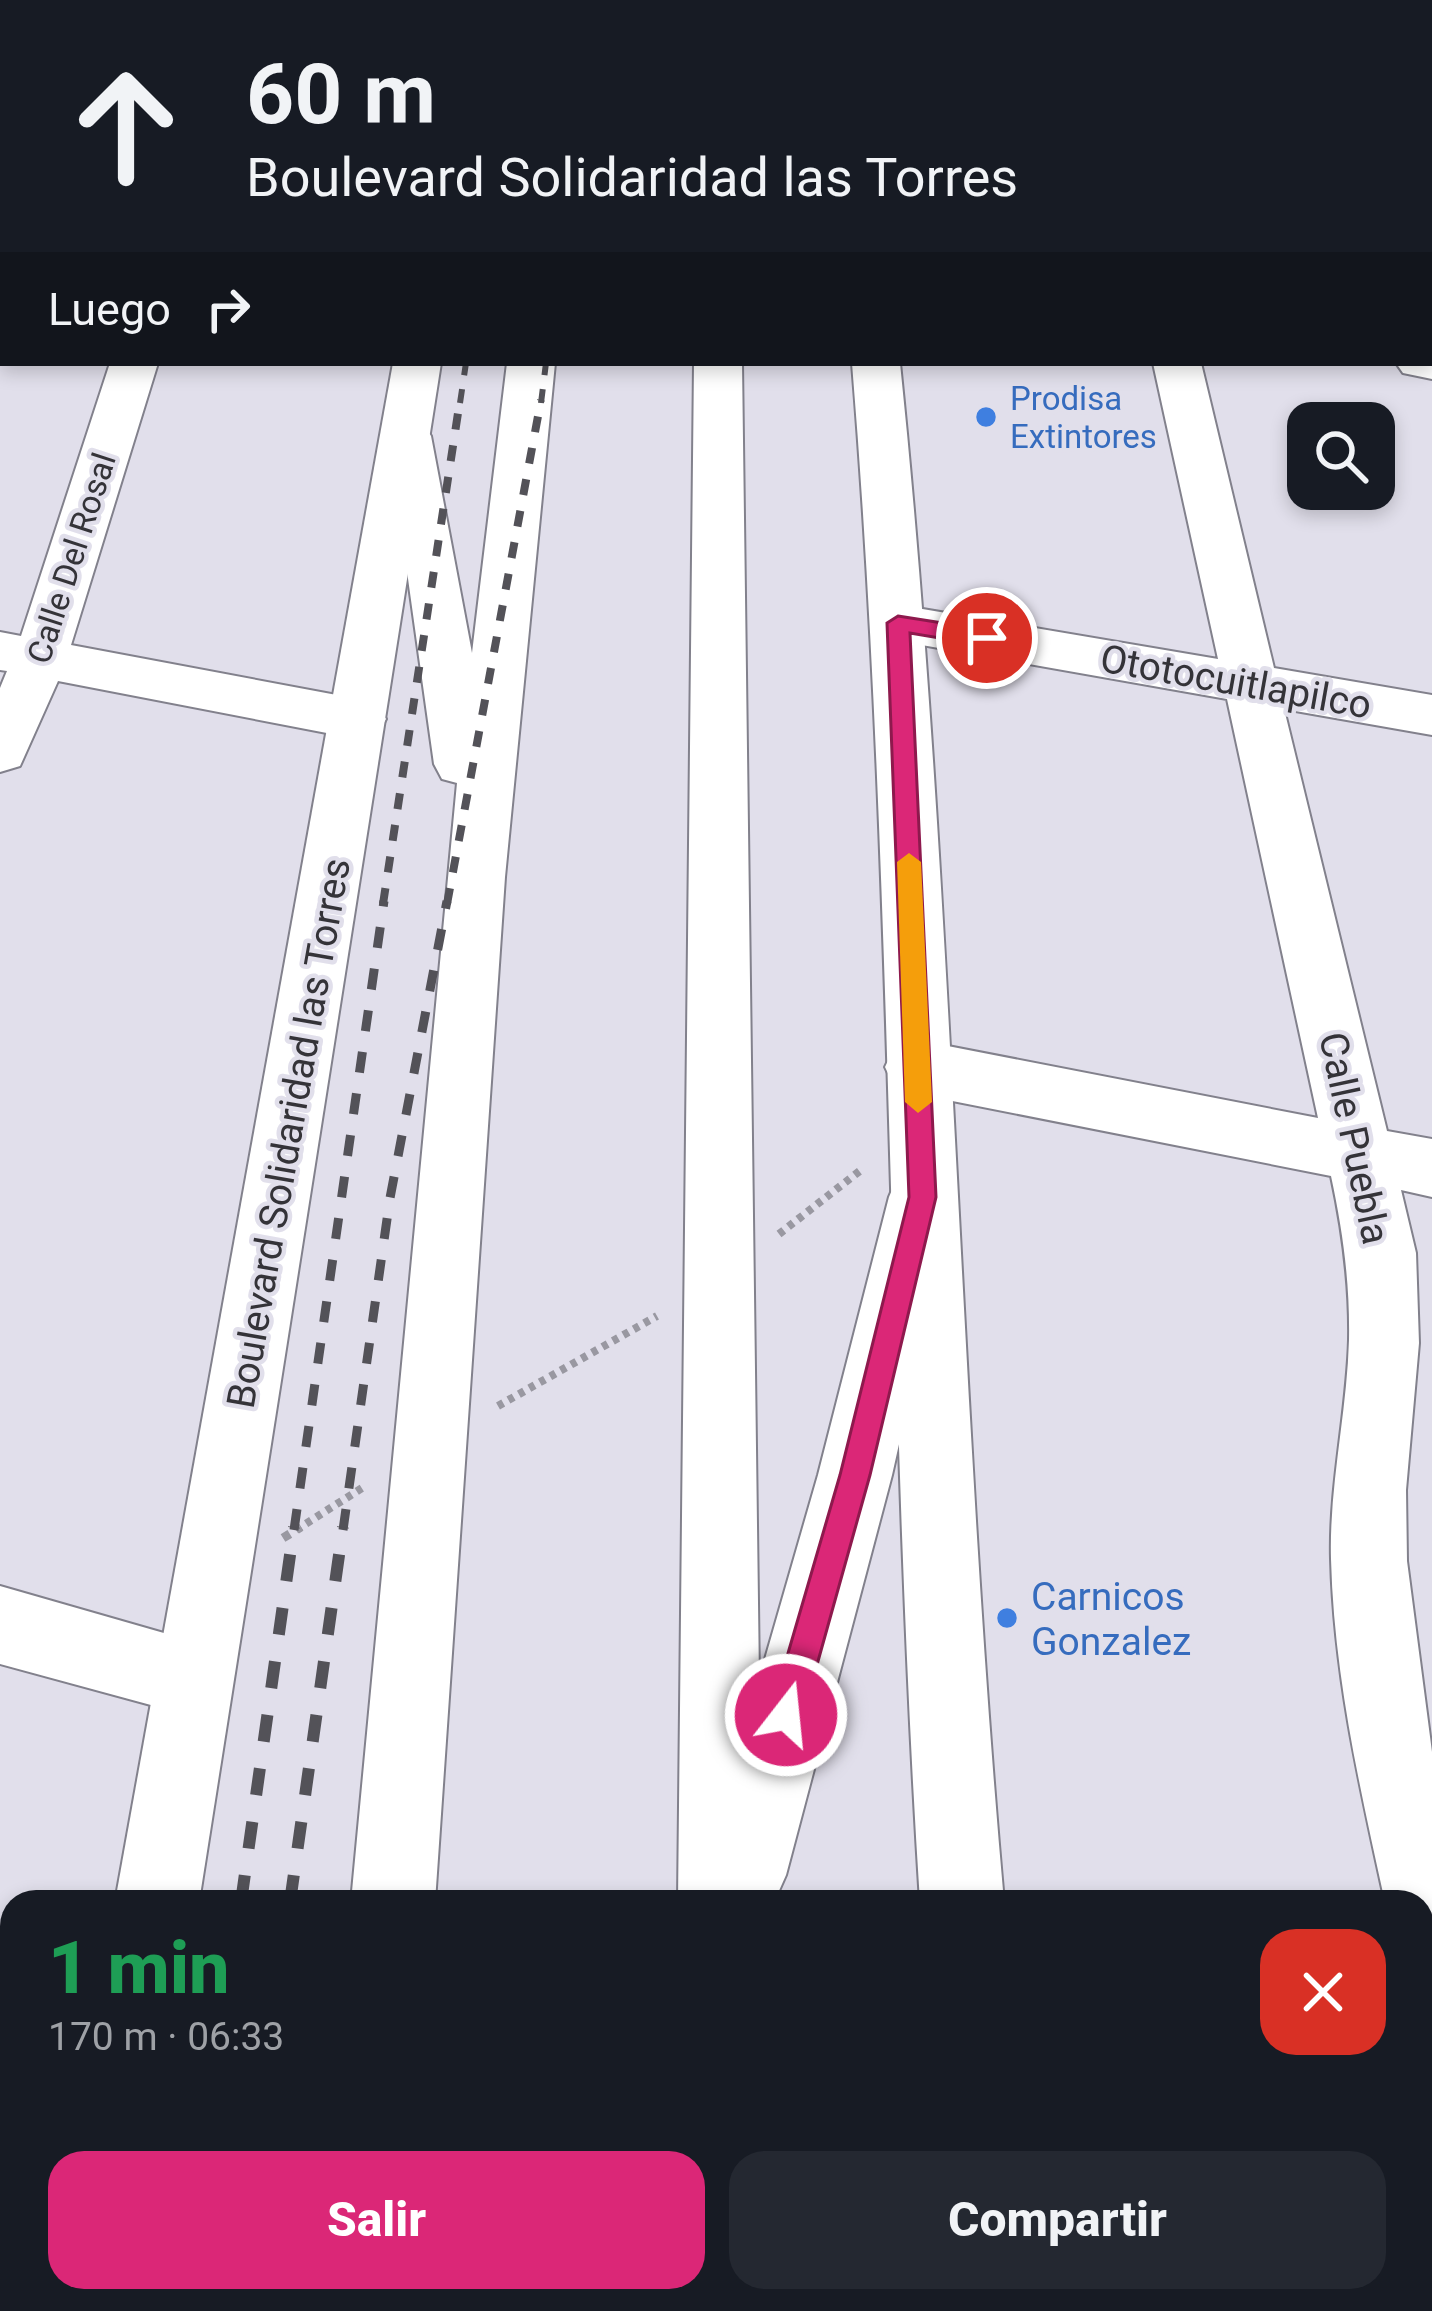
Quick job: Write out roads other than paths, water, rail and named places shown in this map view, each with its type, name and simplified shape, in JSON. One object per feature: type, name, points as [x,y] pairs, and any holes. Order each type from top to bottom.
[{"type":"main road","name":"Calle Del Rosal","points":[[0,751],[20,655],[133,366]]},
{"type":"main road","name":"Boulevard Solidaridad las Torres","points":[[159,1890],[417,366]]},
{"type":"main road","points":[[394,1890],[476,877],[531,366]]},
{"type":"main road","points":[[718,366],[720,1890]]},
{"type":"main road","points":[[876,366],[898,623],[922,1197],[961,1890]]},
{"type":"main road","name":"Calle Puebla","points":[[1178,366],[1382,1253],[1384,1343],[1369,1490],[1369,1562],[1409,1733],[1428,1890]]},
{"type":"main road","points":[[407,436],[456,710],[476,877]]},
{"type":"main road","name":"Ototocuitlapilco","points":[[898,623],[1432,715]]},
{"type":"main road","points":[[20,655],[358,718]]},
{"type":"main road","points":[[918,1096],[1358,1151],[1432,1168]]},
{"type":"main road","points":[[739,1890],[855,1475],[922,1197]]},
{"type":"main road","points":[[0,1625],[195,1678]]},
{"type":"railway","points":[[460,403],[466,366]]},
{"type":"railway","points":[[541,403],[546,366]]},
{"type":"railway","points":[[383,904],[460,400]]},
{"type":"railway","points":[[447,904],[541,400]]},
{"type":"railway","points":[[294,1530],[384,901]]},
{"type":"railway","points":[[343,1530],[390,1198],[447,901]]},
{"type":"railway","points":[[243,1890],[294,1527]]},
{"type":"railway","points":[[292,1890],[343,1527]]},
{"type":"place","name":"Prodisa Extintores","points":[[986,417]]},
{"type":"place","name":"Carnicos Gonzalez","points":[[1007,1618]]}]
